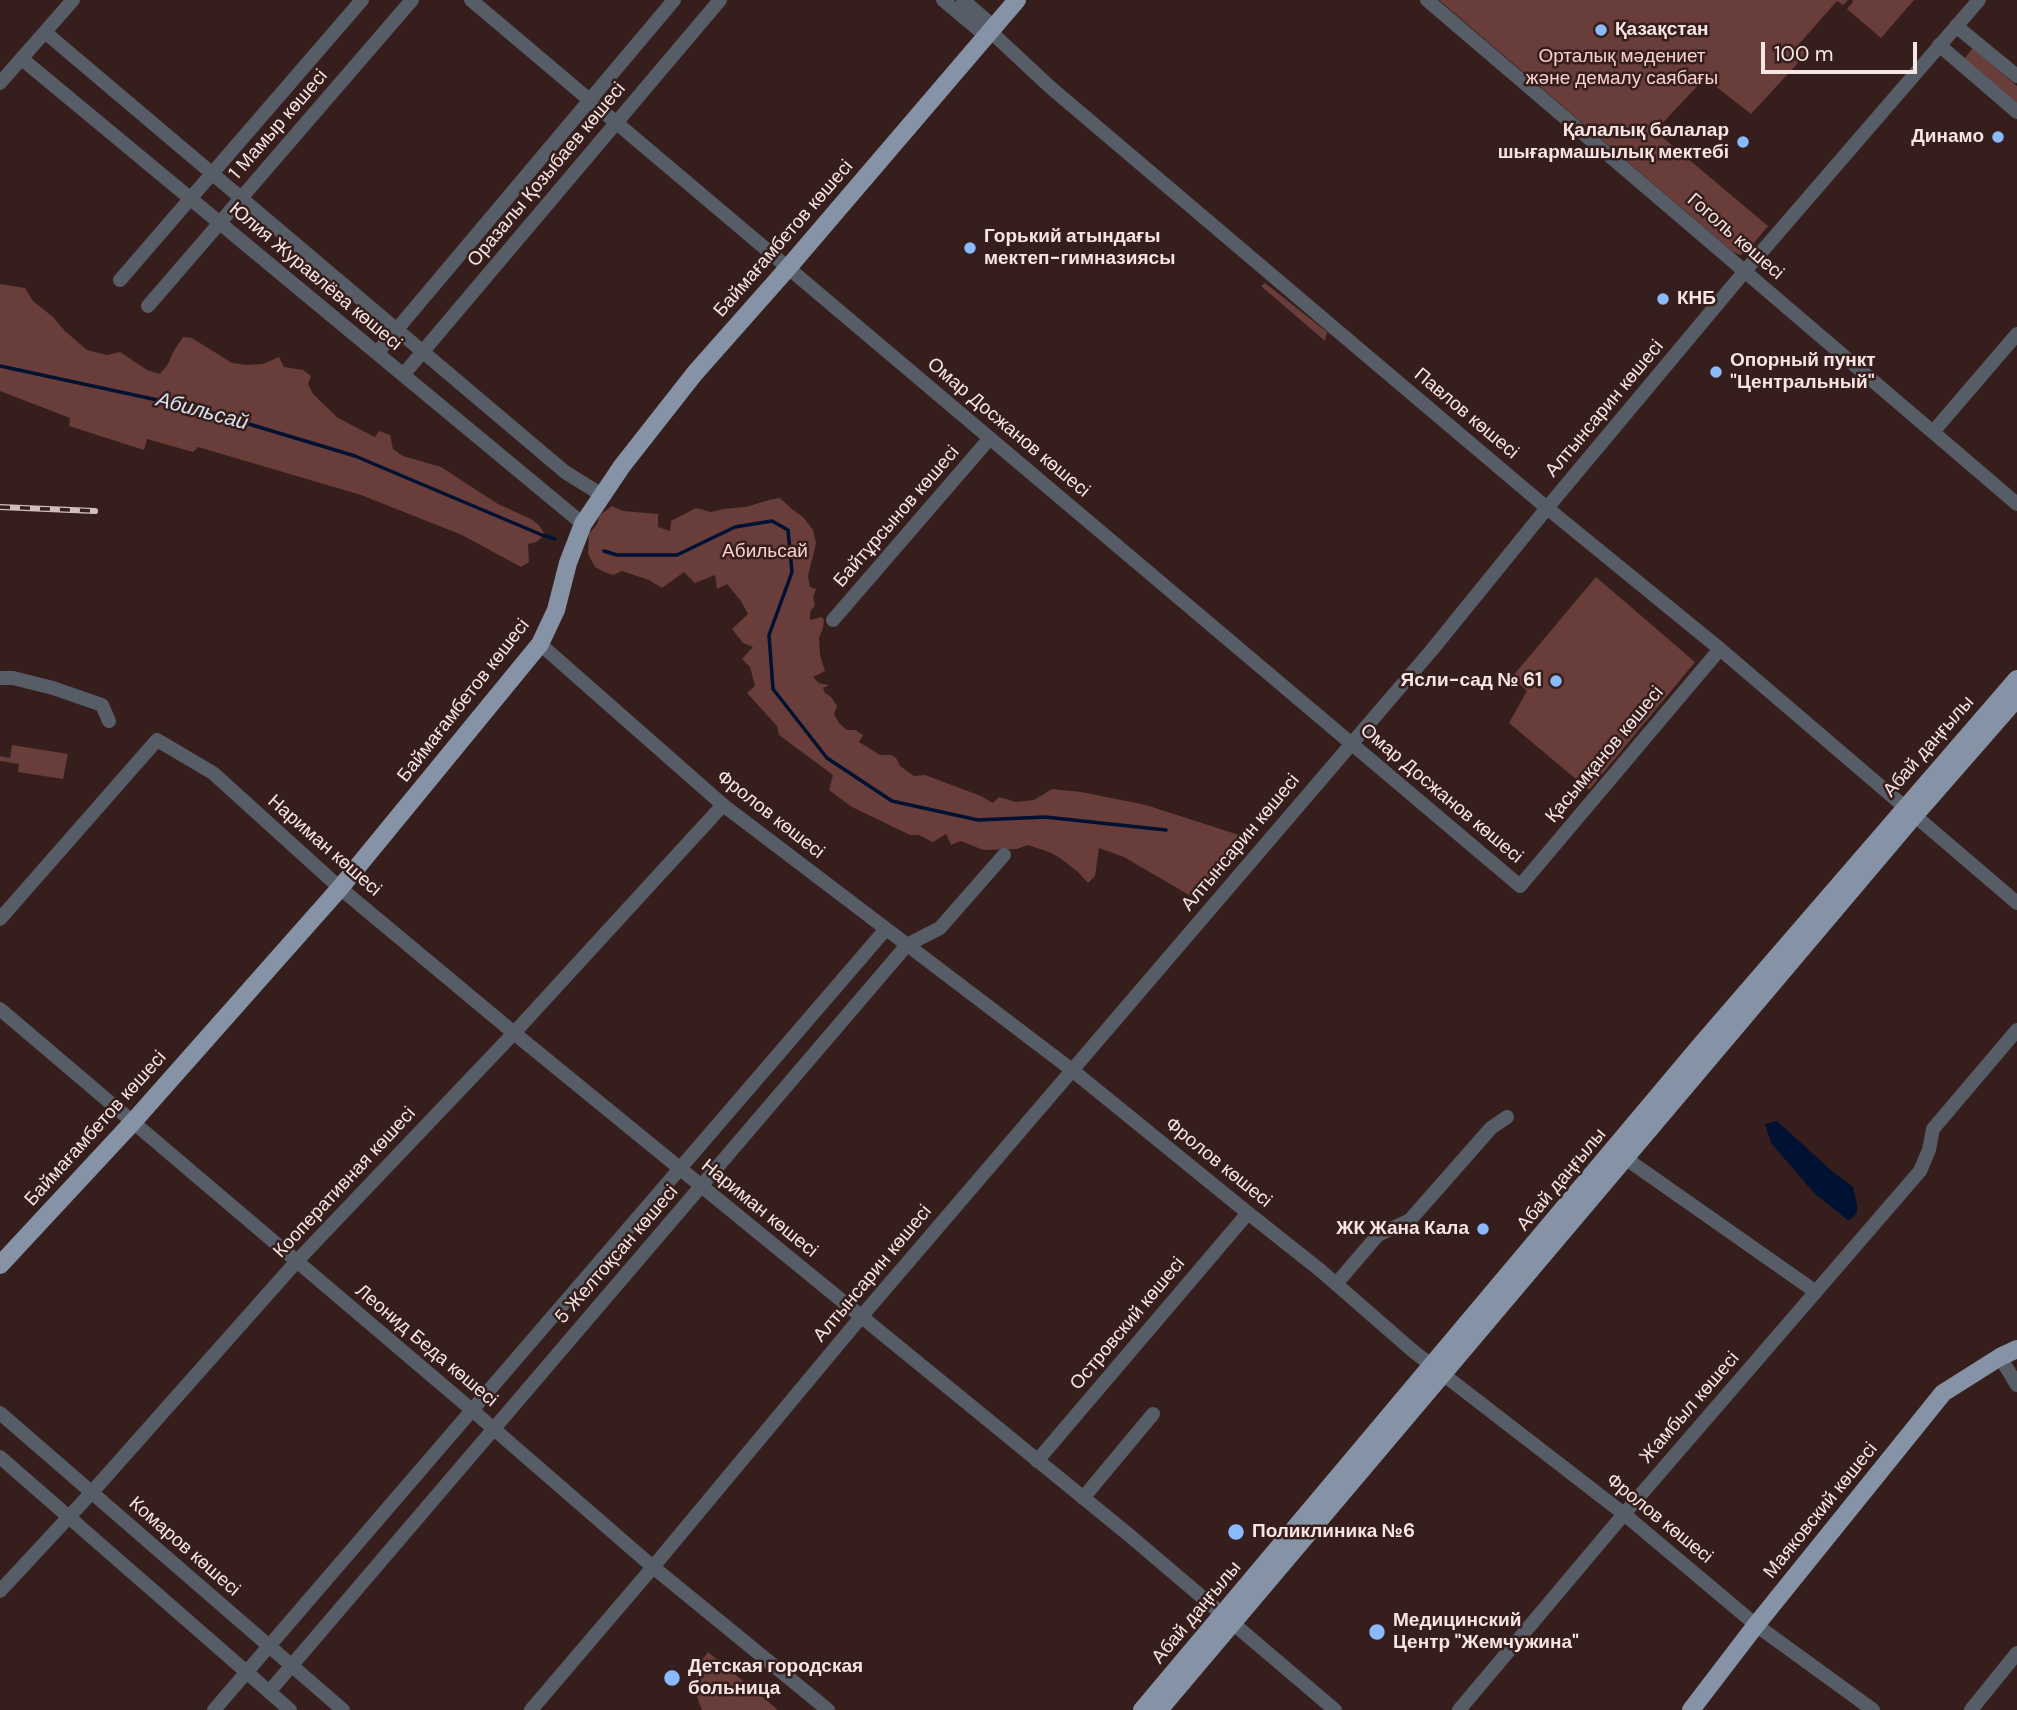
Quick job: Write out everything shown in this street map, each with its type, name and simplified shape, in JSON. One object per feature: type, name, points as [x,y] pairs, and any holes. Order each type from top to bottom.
[{"type":"main road","name":"Баймағамбетов көшесі","points":[[0,1265],[132,1123],[340,888],[540,644],[556,610],[568,563],[583,524],[622,466],[695,373],[1017,0]]},
{"type":"main road","name":"Абай даңғылы","points":[[1438,1369],[1625,1157],[2017,679]]},
{"type":"main road","name":"Абай даңғылы","points":[[1142,1710],[1228,1618],[1438,1369],[1699,1047],[1909,812],[2017,698]]},
{"type":"main road","name":"Маяковский көшесі","points":[[1691,1710],[1943,1393],[2017,1349]]},
{"type":"main road","name":"Абай даңғылы","points":[[1159,1710],[1228,1618]]},
{"type":"street","points":[[0,83],[73,0]]},
{"type":"street","name":"1 Мамыр көшесі","points":[[120,281],[362,0]]},
{"type":"street","name":"1 Мамыр көшесі","points":[[148,306],[412,0]]},
{"type":"street","name":"Омар Досжанов көшесі","points":[[471,0],[1520,886]]},
{"type":"street","name":"Оразалы Қозыбаев көшесі","points":[[377,353],[674,0]]},
{"type":"street","name":"Оразалы Қозыбаев көшесі","points":[[403,375],[720,0]]},
{"type":"street","name":"Павлов көшесі","points":[[943,0],[990,32]]},
{"type":"street","name":"Павлов көшесі","points":[[963,0],[990,32],[1050,87],[1547,508],[1720,649],[2017,903]]},
{"type":"street","name":"Гоголь көшесі","points":[[1427,0],[2017,504]]},
{"type":"street","name":"Алтынсарин көшесі","points":[[531,1710],[861,1317],[1431,651],[1745,271],[1979,0]]},
{"type":"street","points":[[1956,26],[2017,76]]},
{"type":"street","name":"Юлия Журавлёва көшесі","points":[[46,33],[565,472],[602,495]]},
{"type":"street","points":[[1939,45],[2017,112]]},
{"type":"street","name":"Юлия Журавлёва көшесі","points":[[22,59],[583,524]]},
{"type":"street","points":[[1933,432],[2017,334]]},
{"type":"street","name":"Байтұрсынов көшесі","points":[[833,620],[990,438]]},
{"type":"street","name":"Фролов көшесі","points":[[540,644],[723,805],[1072,1070],[1336,1284],[1413,1350],[1624,1514],[1756,1625],[1873,1710]]},
{"type":"street","name":"Қасымқанов көшесі","points":[[1520,886],[1720,649]]},
{"type":"street","points":[[0,678],[13,678],[53,688],[102,705],[109,721]]},
{"type":"street","name":"Нариман көшесі","points":[[0,919],[157,740],[213,773],[340,888],[1083,1498],[1335,1710]]},
{"type":"street","name":"Кооперативная көшесі","points":[[0,1591],[93,1491],[297,1261],[514,1033],[723,805]]},
{"type":"street","name":"5 Желтоқсан көшесі","points":[[269,1692],[907,945],[940,928],[1004,855]]},
{"type":"street","name":"5 Желтоқсан көшесі","points":[[214,1710],[886,929]]},
{"type":"street","name":"Леонид Беда көшесі","points":[[0,1009],[653,1567],[828,1710]]},
{"type":"street","name":"Жамбыл көшесі","points":[[1459,1710],[1920,1171],[1929,1150],[1933,1129],[2017,1030]]},
{"type":"street","points":[[1336,1284],[1378,1235],[1410,1220],[1490,1128],[1507,1117]]},
{"type":"street","points":[[1625,1157],[1816,1292]]},
{"type":"street","name":"Островский көшесі","points":[[1037,1461],[1248,1213]]},
{"type":"street","points":[[2000,1357],[2017,1385]]},
{"type":"street","name":"Комаров көшесі","points":[[0,1413],[343,1710]]},
{"type":"street","points":[[1083,1498],[1153,1414]]},
{"type":"street","points":[[0,1457],[290,1710]]},
{"type":"street","points":[[1971,1710],[2017,1653]]},
{"type":"green space","name":"Орталық мәдениет және демалу саябағы","points":[[1439,0],[1848,0],[1843,5],[1837,1],[1799,44],[1808,52],[1751,114],[1705,78],[1655,131],[1768,226],[1741,255],[1733,252]]},
{"type":"green space","points":[[1852,0],[1914,0],[1881,38],[1847,9]]},
{"type":"green space","points":[[1973,48],[2017,86],[2017,107],[1963,60]]},
{"type":"green space","points":[[1265,283],[1327,332],[1325,341],[1261,286]]},
{"type":"green space","name":"Абильсай","points":[[0,284],[25,288],[33,301],[87,350],[107,355],[120,352],[147,370],[160,374],[183,337],[192,338],[232,363],[263,364],[279,357],[284,367],[303,370],[311,376],[308,384],[313,394],[338,418],[375,437],[379,431],[390,435],[393,449],[403,456],[441,467],[498,504],[531,519],[545,535],[528,544],[529,562],[521,567],[462,535],[361,495],[198,447],[193,452],[147,439],[144,450],[69,426],[70,418],[0,391]]},
{"type":"green space","name":"Абильсай","points":[[780,498],[803,517],[813,530],[816,543],[808,576],[810,587],[816,589],[810,620],[821,617],[824,619],[819,638],[825,671],[813,677],[819,683],[829,685],[823,688],[837,706],[834,714],[839,723],[847,730],[855,730],[863,735],[859,742],[880,755],[896,758],[900,766],[914,776],[925,775],[993,803],[999,797],[1016,802],[1034,800],[1052,789],[1081,792],[1146,805],[1245,837],[1194,898],[1124,857],[1099,848],[1095,876],[1088,883],[1060,858],[1028,845],[1017,849],[983,850],[961,841],[951,845],[946,834],[933,842],[919,835],[910,835],[852,807],[829,790],[833,775],[779,735],[777,726],[747,693],[755,686],[750,667],[742,659],[753,647],[743,643],[732,629],[748,614],[727,584],[717,589],[715,575],[695,583],[684,572],[662,588],[649,580],[622,571],[613,575],[604,572],[595,567],[588,554],[589,534],[600,515],[612,506],[623,511],[658,514],[658,527],[670,531],[671,521],[696,508],[711,512]]},
{"type":"green space","points":[[1596,577],[1695,662],[1589,790],[1509,723],[1527,691],[1512,677]]},
{"type":"green space","points":[[12,745],[68,754],[63,779],[18,772],[19,764],[0,761],[0,756],[10,758]]},
{"type":"green space","points":[[708,1652],[777,1709],[702,1710],[694,1689],[698,1666]]},
{"type":"water","points":[[1777,1121],[1853,1187],[1857,1213],[1849,1221],[1815,1194],[1771,1143],[1765,1124]]},
{"type":"waterway","name":"Абильсай","points":[[0,366],[199,409],[355,456],[555,539]]},
{"type":"waterway","name":"Абильсай","points":[[604,551],[617,555],[677,555],[735,527],[772,521],[788,530],[792,572],[769,635],[773,689],[827,758],[892,801],[978,820],[1045,817],[1166,830]]},
{"type":"railway","points":[[0,507],[95,511]]},
{"type":"place","name":"Қазақстан","points":[[1601,30]]},
{"type":"place","name":"Динамо","points":[[1998,137]]},
{"type":"place","name":"Қалалық балалар шығармашылық мектебі","points":[[1743,142]]},
{"type":"place","name":"Горький атындағы мектеп-гимназиясы","points":[[970,248]]},
{"type":"place","name":"КНБ","points":[[1663,299]]},
{"type":"place","name":"Опорный пункт \"Центральный\"","points":[[1716,372]]},
{"type":"place","name":"Ясли-сад № 61","points":[[1556,681]]},
{"type":"place","name":"ЖК Жана Кала","points":[[1483,1229]]},
{"type":"place","name":"Поликлиника №6","points":[[1236,1532]]},
{"type":"place","name":"Медицинский Центр \"Жемчужина\"","points":[[1377,1632]]},
{"type":"place","name":"Детская городская больница","points":[[672,1678]]}]
